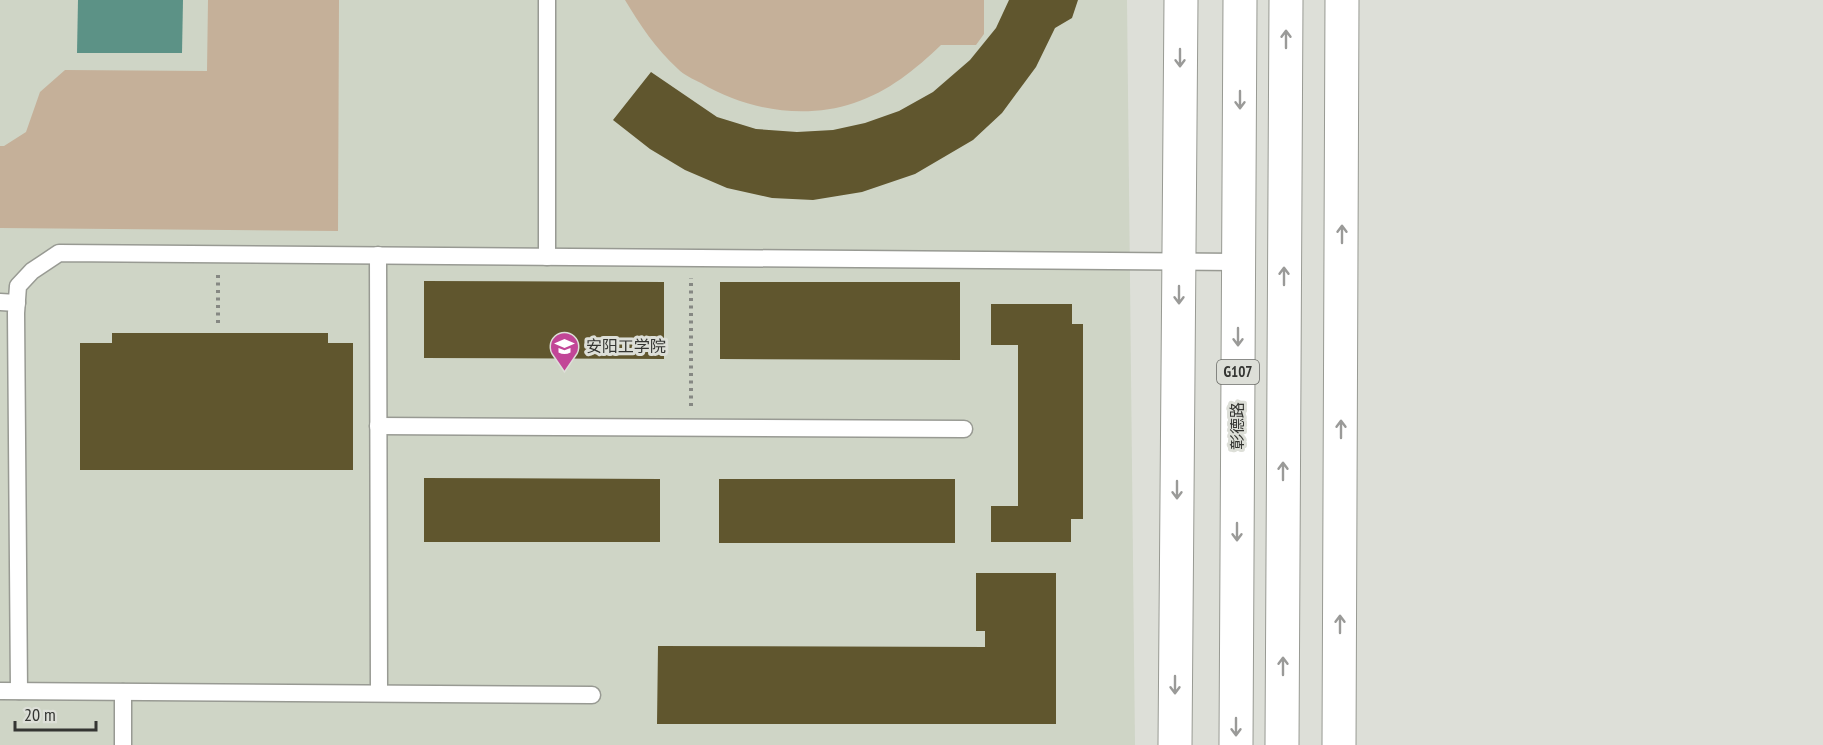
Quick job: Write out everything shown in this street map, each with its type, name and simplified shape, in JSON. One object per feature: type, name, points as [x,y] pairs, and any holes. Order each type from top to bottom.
[{"type":"main road","points":[[1175,745],[1181,0]]},
{"type":"main road","name":"彰德路","points":[[1236,745],[1240,0]]},
{"type":"main road","name":"G107","points":[[1282,745],[1286,0]]},
{"type":"main road","points":[[1340,745],[1342,0]]},
{"type":"lane","points":[[547,257],[548,0]]},
{"type":"lane","points":[[19,691],[8,302],[18,286],[32,271],[59,253],[1239,261]]},
{"type":"lane","points":[[378,255],[379,693]]},
{"type":"lane","points":[[378,426],[964,429]]},
{"type":"lane","points":[[0,691],[592,694]]},
{"type":"lane","points":[[123,692],[123,745]]},
{"type":"path","points":[[218,254],[218,325]]},
{"type":"path","points":[[690,427],[691,258]]},
{"type":"shaded area","name":"安阳工学院","points":[[0,0],[1127,0],[1135,745],[0,745]]},
{"type":"shaded area","points":[[208,0],[339,0],[338,231],[0,228],[0,146],[4,146],[26,132],[40,92],[65,70],[207,71]]},
{"type":"shaded area","points":[[625,0],[984,0],[984,34],[976,45],[941,45],[901,79],[878,93],[854,103],[815,111],[776,110],[737,100],[683,73],[656,45]]},
{"type":"water","points":[[78,0],[183,0],[182,53],[77,53]]},
{"type":"building","points":[[1009,0],[1078,0],[1072,18],[1055,28],[1036,67],[1002,113],[973,140],[915,174],[862,192],[813,200],[772,198],[727,188],[685,170],[650,149],[613,120],[651,72],[717,117],[756,129],[797,132],[833,130],[865,123],[899,111],[933,92],[970,60],[996,28]]},
{"type":"building","points":[[424,281],[664,282],[664,359],[424,358]]},
{"type":"building","points":[[720,282],[960,282],[960,360],[720,359]]},
{"type":"building","points":[[991,304],[1072,304],[1072,324],[1083,324],[1083,519],[1071,519],[1071,542],[991,542],[991,506],[1018,506],[1018,345],[991,345]]},
{"type":"building","points":[[112,333],[328,333],[328,343],[353,343],[353,470],[80,470],[80,343],[112,343]]},
{"type":"building","points":[[424,478],[660,479],[660,542],[424,542]]},
{"type":"building","points":[[719,479],[955,479],[955,543],[719,543]]},
{"type":"building","points":[[976,573],[1056,573],[1056,724],[657,724],[658,646],[985,647],[985,631],[976,631]]},
{"type":"place","name":"安阳工学院","points":[[565,372]]}]
